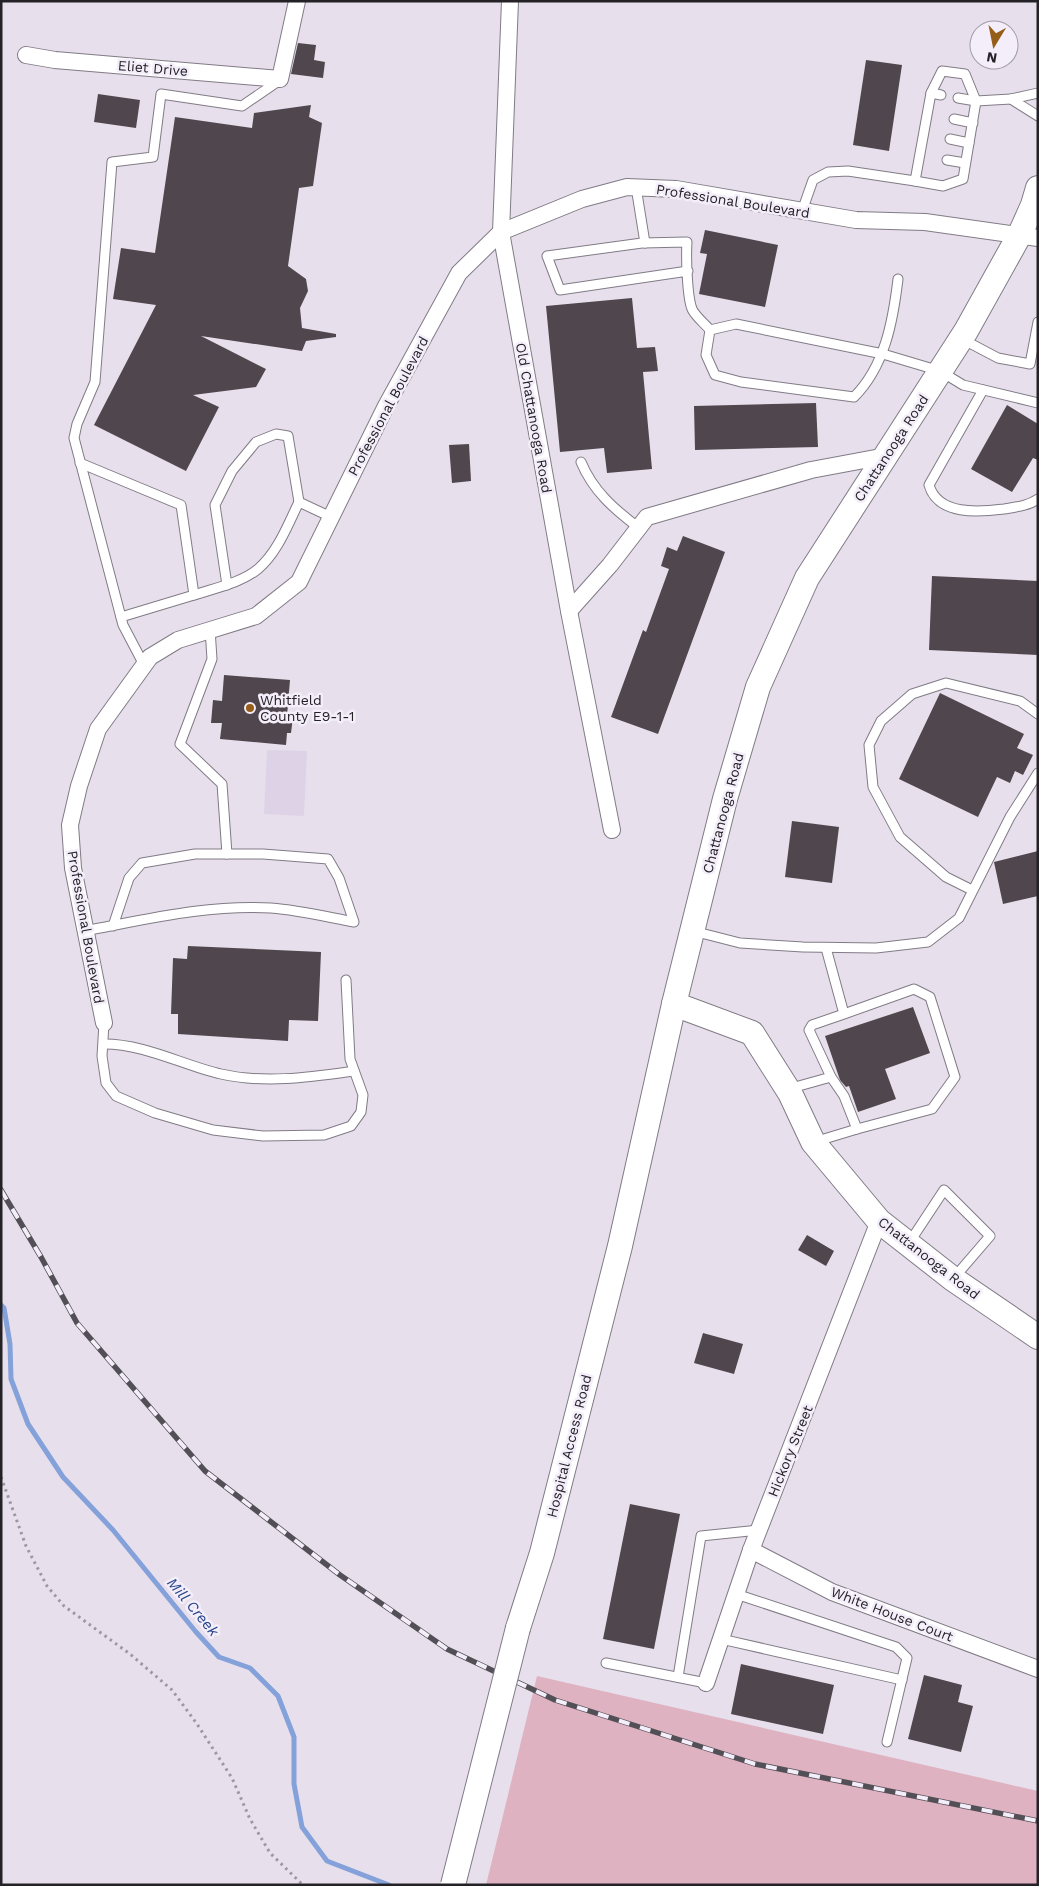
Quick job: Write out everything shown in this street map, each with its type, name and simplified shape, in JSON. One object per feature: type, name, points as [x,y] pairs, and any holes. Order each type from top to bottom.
[{"type":"main road","name":"Chattanooga Road","points":[[1038,188],[1033,205],[1029,236],[807,578],[758,687],[725,799],[674,1004],[752,1033],[788,1089],[813,1142],[879,1221],[953,1279],[1038,1337]]},
{"type":"main road","name":"Hospital Access Road","points":[[453,1885],[518,1628],[542,1553],[620,1246],[674,1004]]},
{"type":"street","points":[[280,79],[297,1]]},
{"type":"street","name":"Old Chattanooga Road","points":[[510,1],[501,232],[569,611],[612,830]]},
{"type":"street","name":"Eliet Drive","points":[[26,55],[55,60],[280,79]]},
{"type":"street","name":"Professional Boulevard","points":[[104,1023],[84,931],[73,868],[70,825],[79,786],[98,729],[150,657],[178,640],[256,616],[299,582],[386,406],[459,273],[501,232],[582,199],[627,187],[636,187],[676,189],[856,220],[925,222],[1029,236]]},
{"type":"street","points":[[569,611],[647,516],[811,470],[886,456]]},
{"type":"street","name":"Hickory Street","points":[[706,1683],[751,1550],[879,1221]]},
{"type":"street","name":"White House Court","points":[[751,1550],[832,1592],[1038,1669]]},
{"type":"lane","points":[[802,211],[813,180],[828,172],[848,171],[943,186],[963,179],[976,101],[965,74],[942,70],[931,93],[915,181]]},
{"type":"lane","points":[[144,666],[121,617],[74,438],[77,424],[95,382],[112,162],[153,157],[161,94],[242,106],[280,79]]},
{"type":"lane","points":[[931,93],[941,95]]},
{"type":"lane","points":[[958,98],[976,101],[1011,99],[1038,93]]},
{"type":"lane","points":[[1011,99],[1038,116]]},
{"type":"lane","points":[[927,115],[937,116]]},
{"type":"lane","points":[[954,119],[973,123]]},
{"type":"lane","points":[[923,135],[933,136]]},
{"type":"lane","points":[[950,139],[969,143]]},
{"type":"lane","points":[[920,155],[929,157]]},
{"type":"lane","points":[[947,160],[966,163]]},
{"type":"lane","points":[[636,187],[645,243]]},
{"type":"lane","points":[[688,271],[560,290],[547,256],[645,243],[687,242],[692,309],[710,330]]},
{"type":"lane","points":[[710,330],[706,354],[715,375],[741,382],[854,397],[869,382],[883,354],[898,279]]},
{"type":"lane","points":[[962,339],[998,358],[1034,366],[1038,322]]},
{"type":"lane","points":[[710,330],[736,324],[883,354],[940,372],[963,385],[1038,403]]},
{"type":"lane","points":[[983,390],[929,485],[932,494],[950,507],[978,512],[1024,506],[1036,500]]},
{"type":"lane","points":[[121,617],[227,585],[258,568],[276,547],[298,502],[288,436],[276,434],[256,442],[232,471],[215,505],[227,585]]},
{"type":"lane","points":[[581,462],[588,479],[609,505],[638,528]]},
{"type":"lane","points":[[80,463],[181,505],[194,595]]},
{"type":"lane","points":[[298,502],[331,517]]},
{"type":"lane","points":[[210,629],[212,659],[180,744],[222,784],[227,854]]},
{"type":"lane","points":[[972,890],[946,877],[900,837],[873,786],[869,745],[881,721],[912,694],[946,683],[1020,701],[1038,714]]},
{"type":"lane","points":[[692,931],[740,943],[826,948],[876,948],[928,942],[959,918],[1010,817],[1038,773]]},
{"type":"lane","points":[[84,931],[219,910],[270,908],[354,922],[340,878],[328,859],[263,854],[195,854],[142,863],[129,878],[113,926]]},
{"type":"lane","points":[[826,948],[844,1014]]},
{"type":"lane","points":[[104,1023],[102,1056],[106,1084],[116,1096],[155,1113],[213,1130],[263,1136],[324,1135],[351,1126],[360,1112],[363,1096],[350,1059],[346,980]]},
{"type":"lane","points":[[813,1142],[932,1108],[955,1077],[930,997],[914,989],[812,1025],[809,1030],[831,1077],[844,1096],[857,1129]]},
{"type":"lane","points":[[104,1044],[129,1044],[180,1062],[223,1074],[273,1079],[312,1077],[354,1071]]},
{"type":"lane","points":[[788,1089],[831,1077]]},
{"type":"lane","points":[[908,1244],[944,1190],[990,1236],[953,1279]]},
{"type":"lane","points":[[678,1677],[701,1536],[759,1530]]},
{"type":"lane","points":[[736,1594],[896,1647],[907,1658],[887,1742]]},
{"type":"lane","points":[[721,1639],[902,1680]]},
{"type":"lane","points":[[606,1663],[706,1683]]},
{"type":"path","points":[[1,1477],[26,1546],[47,1586],[64,1606],[130,1654],[172,1690],[197,1724],[232,1778],[250,1819],[270,1853],[304,1885]]},
{"type":"shaded area","points":[[267,750],[307,751],[304,816],[264,814]]},
{"type":"shaded area","points":[[537,1676],[1038,1791],[1038,1885],[486,1885]]},
{"type":"building","points":[[298,43],[316,45],[314,60],[325,62],[323,78],[291,74]]},
{"type":"building","points":[[866,60],[902,65],[889,151],[853,145]]},
{"type":"building","points":[[98,94],[140,100],[136,128],[94,122]]},
{"type":"building","points":[[311,105],[309,117],[322,123],[313,186],[299,188],[288,266],[306,279],[308,291],[300,308],[302,328],[336,334],[336,337],[306,341],[302,351],[201,336],[266,369],[256,387],[193,395],[219,407],[186,471],[94,425],[156,305],[113,299],[121,248],[155,253],[175,117],[252,128],[254,113]]},
{"type":"building","points":[[705,230],[778,245],[765,307],[699,294],[707,254],[700,253]]},
{"type":"building","points":[[632,298],[637,348],[655,347],[658,371],[643,372],[652,469],[607,473],[604,448],[560,452],[546,306]]},
{"type":"building","points":[[816,403],[818,447],[695,450],[694,406]]},
{"type":"building","points":[[1007,405],[1038,424],[1038,460],[1033,458],[1012,492],[971,469]]},
{"type":"building","points":[[469,444],[471,481],[452,483],[449,445]]},
{"type":"building","points":[[683,536],[725,552],[658,734],[611,717],[643,630],[646,632],[669,569],[661,566],[667,547],[677,551]]},
{"type":"building","points":[[932,576],[1038,581],[1038,655],[929,650]]},
{"type":"building","name":"Whitfield County E9-1-1","points":[[224,675],[290,680],[287,716],[293,717],[291,733],[287,733],[286,745],[220,739],[222,723],[211,723],[213,700],[222,701]]},
{"type":"building","points":[[940,693],[1024,734],[1017,748],[1033,755],[1023,775],[1015,771],[1010,783],[997,777],[978,817],[899,779]]},
{"type":"building","points":[[792,821],[839,827],[832,883],[785,877]]},
{"type":"building","points":[[1038,851],[1038,896],[1003,904],[994,862]]},
{"type":"building","points":[[188,946],[321,952],[318,1021],[289,1020],[288,1041],[178,1034],[178,1014],[171,1014],[173,958],[187,959]]},
{"type":"building","points":[[913,1007],[930,1053],[885,1069],[896,1099],[858,1112],[849,1086],[846,1087],[840,1080],[825,1036]]},
{"type":"building","points":[[807,1235],[834,1251],[826,1266],[798,1250]]},
{"type":"building","points":[[703,1333],[743,1344],[734,1374],[694,1363]]},
{"type":"building","points":[[630,1504],[680,1514],[654,1649],[603,1639]]},
{"type":"building","points":[[741,1664],[834,1685],[823,1734],[731,1714]]},
{"type":"building","points":[[924,1675],[962,1685],[958,1702],[973,1706],[961,1752],[908,1739]]},
{"type":"waterway","name":"Mill Creek","points":[[1,1305],[4,1308],[10,1344],[11,1379],[28,1424],[63,1477],[113,1530],[196,1632],[219,1657],[250,1668],[278,1696],[294,1737],[294,1784],[302,1827],[327,1861],[389,1885]]},
{"type":"railway","points":[[1,1190],[77,1323],[205,1471],[340,1575],[447,1649],[555,1700],[755,1764],[1038,1821]]},
{"type":"place","name":"Whitfield County E9-1-1","points":[[250,708]]}]
